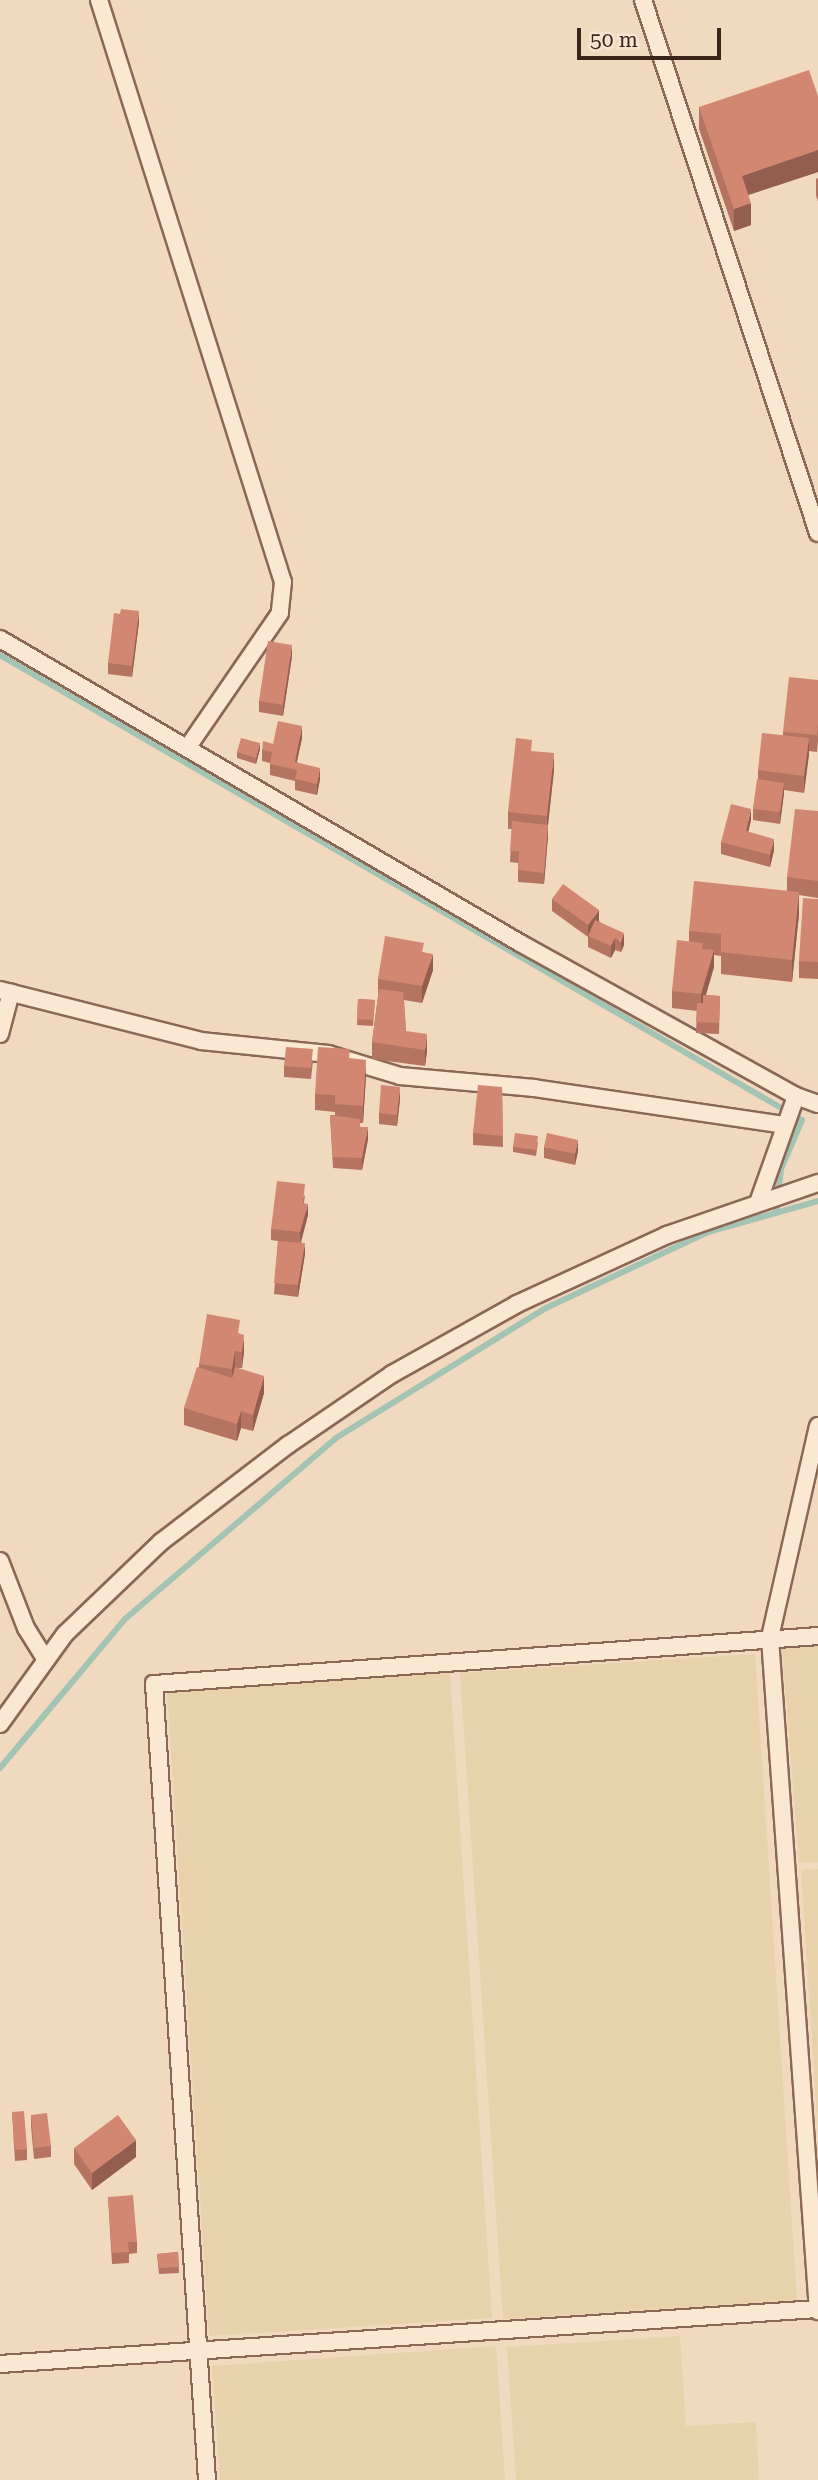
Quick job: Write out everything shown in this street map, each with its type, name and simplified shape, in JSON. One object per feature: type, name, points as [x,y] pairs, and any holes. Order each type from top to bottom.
[{"type":"street","points":[[99,0],[284,582],[279,613],[188,747]]},
{"type":"street","points":[[643,0],[818,533]]},
{"type":"street","points":[[0,639],[520,943],[796,1096],[818,1104]]},
{"type":"street","points":[[0,1034],[6,991],[201,1041],[328,1054],[400,1076],[534,1088],[784,1125]]},
{"type":"street","points":[[759,1200],[796,1096]]},
{"type":"street","points":[[0,1724],[45,1659],[161,1542],[288,1445],[392,1374],[528,1299],[667,1235],[759,1200],[818,1183]]},
{"type":"street","points":[[0,2364],[818,2309],[770,1639],[818,1426]]},
{"type":"street","points":[[0,1561],[26,1628],[45,1659]]},
{"type":"street","points":[[207,2480],[153,1684],[818,1636]]},
{"type":"shaded area","points":[[818,1644],[818,1862],[799,1863],[782,1646]]},
{"type":"shaded area","points":[[755,1654],[797,2300],[503,2319],[460,1673]]},
{"type":"shaded area","points":[[450,1672],[492,2318],[209,2336],[167,1690]]},
{"type":"shaded area","points":[[818,1869],[818,2133],[801,1870]]},
{"type":"shaded area","points":[[680,2336],[686,2426],[756,2422],[759,2480],[516,2480],[507,2347]]},
{"type":"shaded area","points":[[496,2346],[505,2480],[220,2480],[212,2366]]},
{"type":"building","points":[[809,70],[818,96],[818,150],[742,176],[751,203],[734,209],[699,107]]},
{"type":"building","points":[[121,609],[139,611],[132,666],[108,663],[114,613],[120,614]]},
{"type":"building","points":[[268,641],[292,645],[283,705],[259,701]]},
{"type":"building","points":[[789,677],[818,680],[817,735],[783,732]]},
{"type":"building","points":[[278,721],[302,726],[295,762],[320,768],[317,784],[295,779],[297,770],[270,764],[272,752],[262,750],[263,741],[273,744]]},
{"type":"building","points":[[762,733],[809,738],[804,776],[758,770]]},
{"type":"building","points":[[241,738],[260,743],[256,758],[237,752]]},
{"type":"building","points":[[516,738],[532,740],[531,751],[554,753],[547,816],[508,812]]},
{"type":"building","points":[[757,779],[784,783],[780,812],[753,809]]},
{"type":"building","points":[[731,804],[751,809],[746,831],[774,839],[770,855],[721,842]]},
{"type":"building","points":[[795,809],[818,811],[818,881],[787,877]]},
{"type":"building","points":[[512,821],[548,825],[544,873],[518,870],[519,851],[510,851]]},
{"type":"building","points":[[694,881],[799,892],[792,960],[721,952],[721,934],[689,931]]},
{"type":"building","points":[[563,884],[599,910],[588,925],[552,899]]},
{"type":"building","points":[[803,898],[818,899],[818,962],[799,961]]},
{"type":"building","points":[[595,920],[624,933],[621,941],[615,938],[611,946],[588,936]]},
{"type":"building","points":[[385,936],[424,943],[422,952],[433,954],[422,986],[378,979]]},
{"type":"building","points":[[677,940],[703,943],[702,949],[714,950],[701,994],[672,991]]},
{"type":"building","points":[[379,989],[403,992],[406,1031],[427,1034],[425,1050],[372,1042]]},
{"type":"building","points":[[703,995],[720,996],[719,1023],[696,1022],[697,1003],[703,1003]]},
{"type":"building","points":[[358,999],[375,1000],[373,1020],[357,1019]]},
{"type":"building","points":[[286,1047],[313,1049],[311,1068],[284,1066]]},
{"type":"building","points":[[318,1047],[350,1049],[349,1058],[366,1060],[363,1106],[335,1104],[335,1095],[315,1094]]},
{"type":"building","points":[[381,1085],[400,1087],[397,1115],[379,1113]]},
{"type":"building","points":[[478,1085],[502,1087],[503,1136],[473,1133]]},
{"type":"building","points":[[330,1115],[360,1119],[360,1127],[368,1127],[362,1158],[333,1157]]},
{"type":"building","points":[[515,1133],[538,1136],[536,1150],[513,1147]]},
{"type":"building","points":[[547,1133],[578,1140],[575,1154],[544,1147]]},
{"type":"building","points":[[277,1181],[305,1184],[303,1203],[308,1204],[300,1232],[271,1229]]},
{"type":"building","points":[[278,1241],[305,1243],[298,1285],[274,1283]]},
{"type":"building","points":[[207,1314],[240,1320],[238,1333],[244,1335],[242,1352],[235,1351],[232,1369],[199,1364]]},
{"type":"building","points":[[197,1367],[232,1378],[235,1367],[264,1376],[253,1415],[241,1411],[237,1424],[184,1408]]},
{"type":"building","points":[[24,2111],[27,2149],[15,2150],[12,2112]]},
{"type":"building","points":[[47,2113],[51,2146],[34,2148],[31,2115]]},
{"type":"building","points":[[118,2115],[136,2140],[92,2173],[74,2148]]},
{"type":"building","points":[[133,2195],[137,2242],[128,2242],[129,2252],[112,2253],[108,2197]]},
{"type":"building","points":[[178,2252],[179,2267],[159,2268],[157,2254]]},
{"type":"waterway","points":[[0,655],[802,1120],[781,1169],[776,1213]]},
{"type":"waterway","points":[[0,1768],[125,1619],[336,1438],[546,1308],[708,1232],[818,1201]]}]
